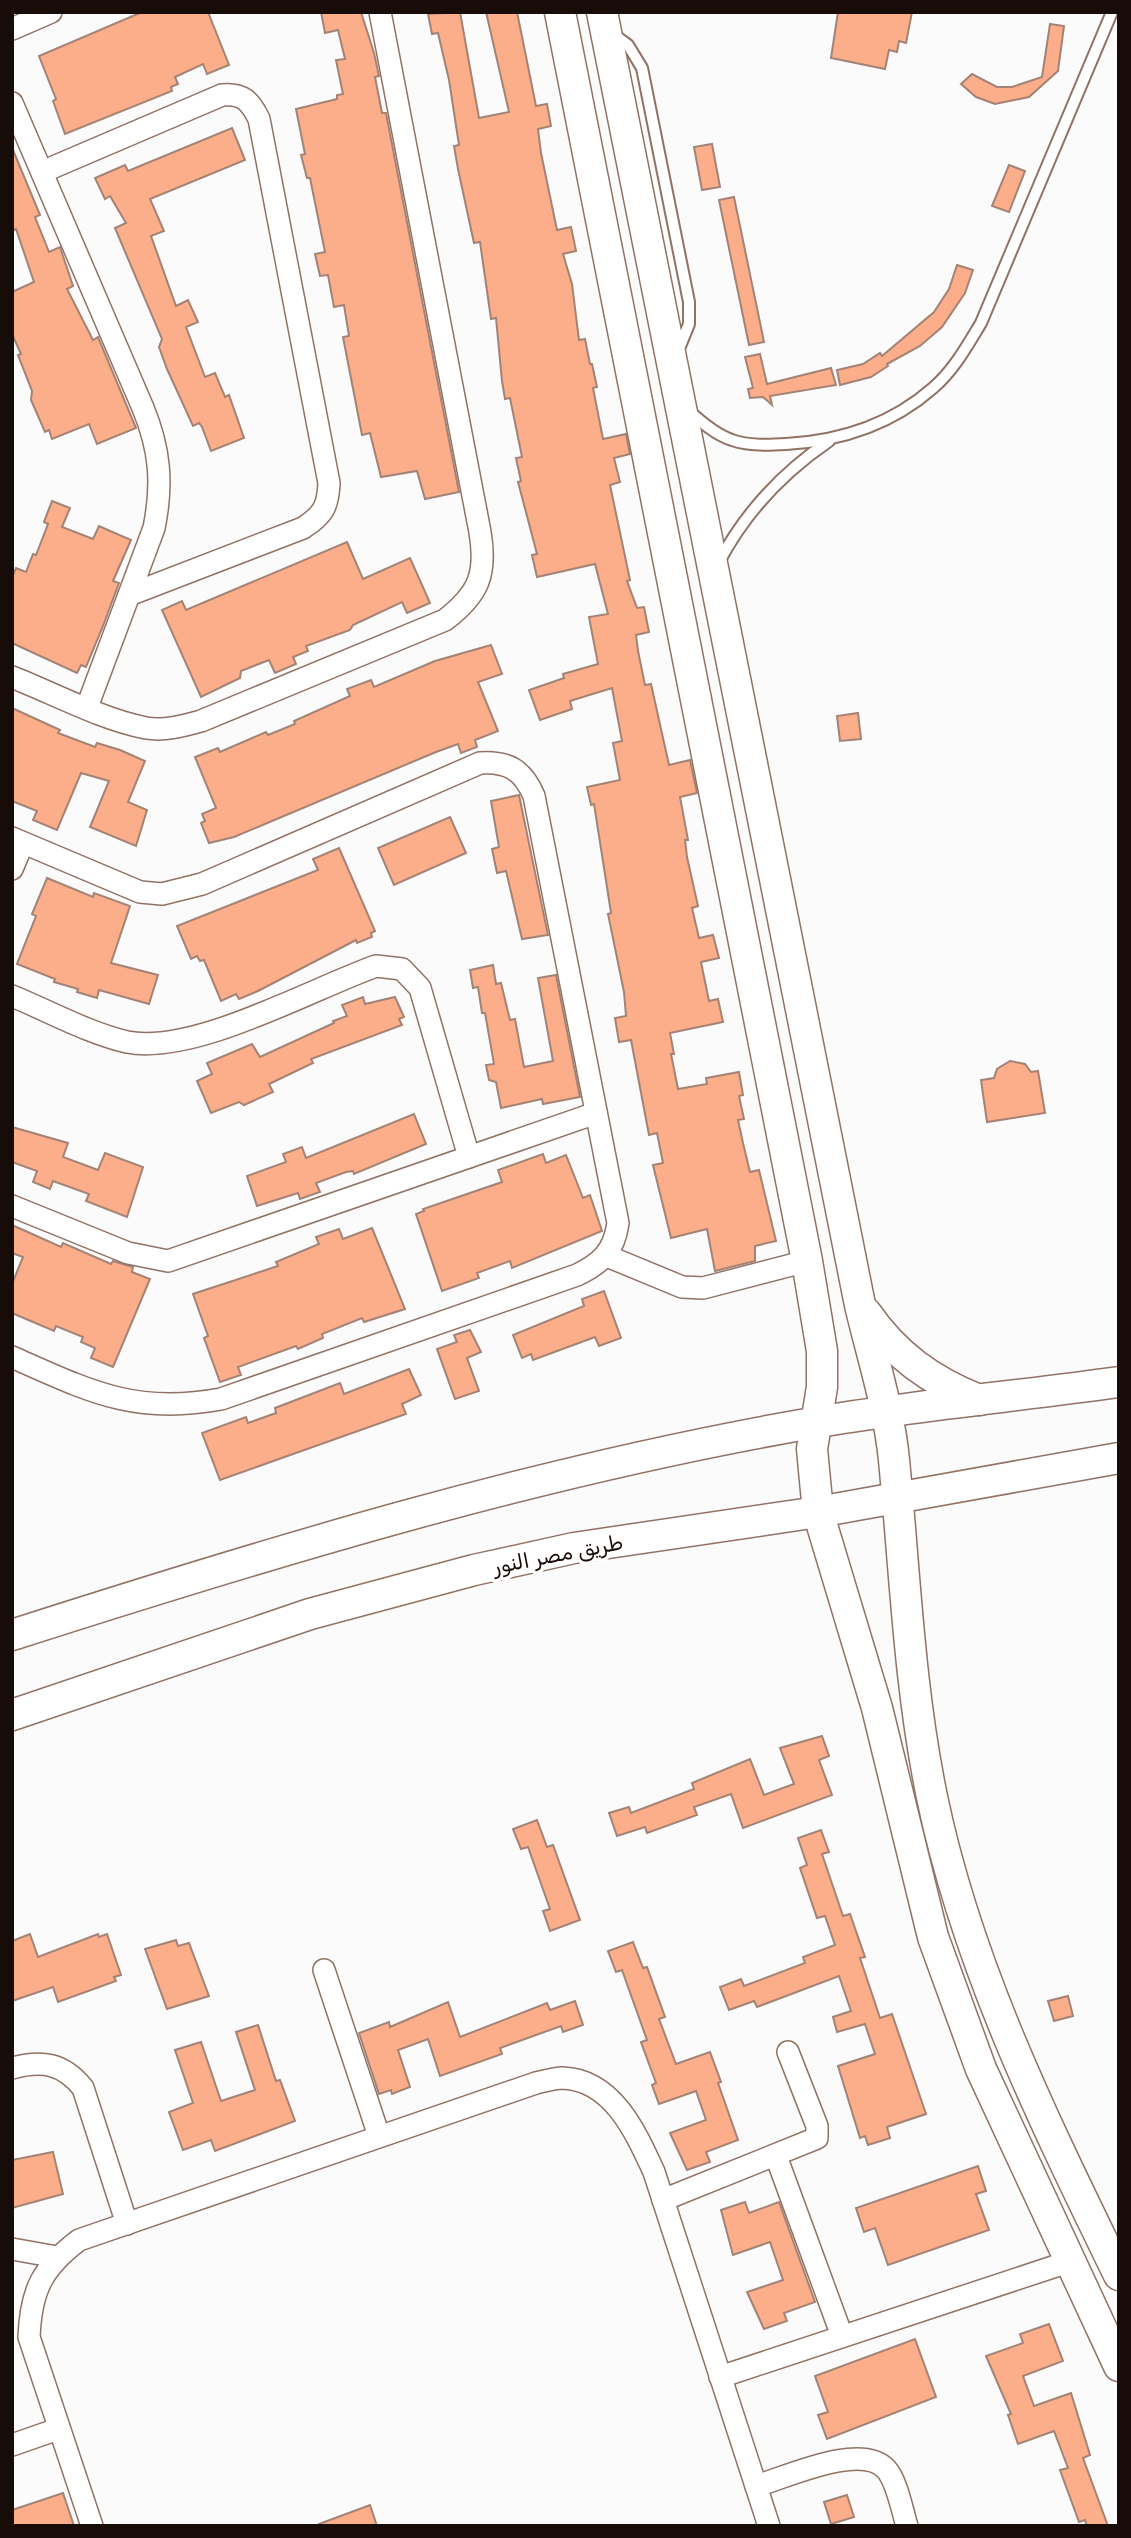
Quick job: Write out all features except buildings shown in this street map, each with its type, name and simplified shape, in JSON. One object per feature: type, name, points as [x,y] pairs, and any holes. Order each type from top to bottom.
[{"type":"street","points":[[12,29],[51,12]]},
{"type":"street","points":[[12,677],[147,728],[174,728],[201,721],[445,620],[466,604],[479,582],[484,557],[480,532],[380,12]]},
{"type":"street","points":[[560,12],[807,1261],[822,1351],[818,1422],[812,1449],[818,1512],[877,1709],[933,1937],[981,2069],[1068,2262],[1119,2366]]},
{"type":"street","points":[[604,21],[860,1305],[894,1461],[895,1496],[916,1703],[932,1797],[949,1863],[999,2016],[1055,2144],[1119,2275]]},
{"type":"street","points":[[42,172],[222,95],[238,94],[252,103],[259,119],[329,483],[328,502],[322,516],[303,527],[129,596]]},
{"type":"street","points":[[12,103],[155,437],[160,467],[160,498],[154,528],[87,707]]},
{"type":"street","points":[[12,869],[17,841],[140,892],[162,894],[202,884],[480,763],[498,762],[514,768],[527,780],[534,796],[618,1223],[615,1241],[607,1256],[577,1275],[221,1399],[192,1405],[133,1404],[105,1397],[12,1357]]},
{"type":"street","points":[[12,996],[125,1041],[169,1044],[209,1032],[376,966],[402,969],[421,988],[469,1157]]},
{"type":"street","points":[[12,1206],[128,1253],[168,1261],[596,1113]]},
{"type":"street","points":[[607,1256],[682,1287],[703,1288],[807,1261]]},
{"type":"street","points":[[860,1305],[885,1340],[909,1362],[954,1390],[980,1400]]},
{"type":"street","points":[[12,1635],[226,1567],[479,1496],[611,1465],[818,1422],[1119,1382]]},
{"type":"street","name":"طريق مصر النور","points":[[12,1715],[383,1593],[574,1548],[818,1512],[895,1496],[1119,1458]]},
{"type":"street","points":[[324,1970],[379,2136]]},
{"type":"street","points":[[663,2200],[813,2142],[818,2132],[788,2052]]},
{"type":"street","points":[[12,2068],[32,2062],[49,2063],[74,2077],[83,2088],[127,2224]]},
{"type":"street","points":[[92,2526],[29,2337],[30,2307],[40,2280],[57,2257],[79,2240],[536,2083],[563,2078],[590,2084],[613,2100],[643,2147],[663,2200],[769,2526]]},
{"type":"street","points":[[776,2156],[842,2336]]},
{"type":"street","points":[[12,2249],[57,2257]]},
{"type":"street","points":[[720,2377],[1068,2262]]},
{"type":"street","points":[[12,2445],[58,2429]]},
{"type":"street","points":[[756,2486],[844,2459],[859,2457],[875,2461],[888,2470],[907,2526]]},
{"type":"lane","points":[[678,401],[703,424],[732,440],[765,445],[831,439],[869,428],[904,411],[935,387],[961,357],[981,323],[1112,12]]},
{"type":"lane","points":[[713,573],[730,541],[759,502],[802,460],[831,439]]}]
